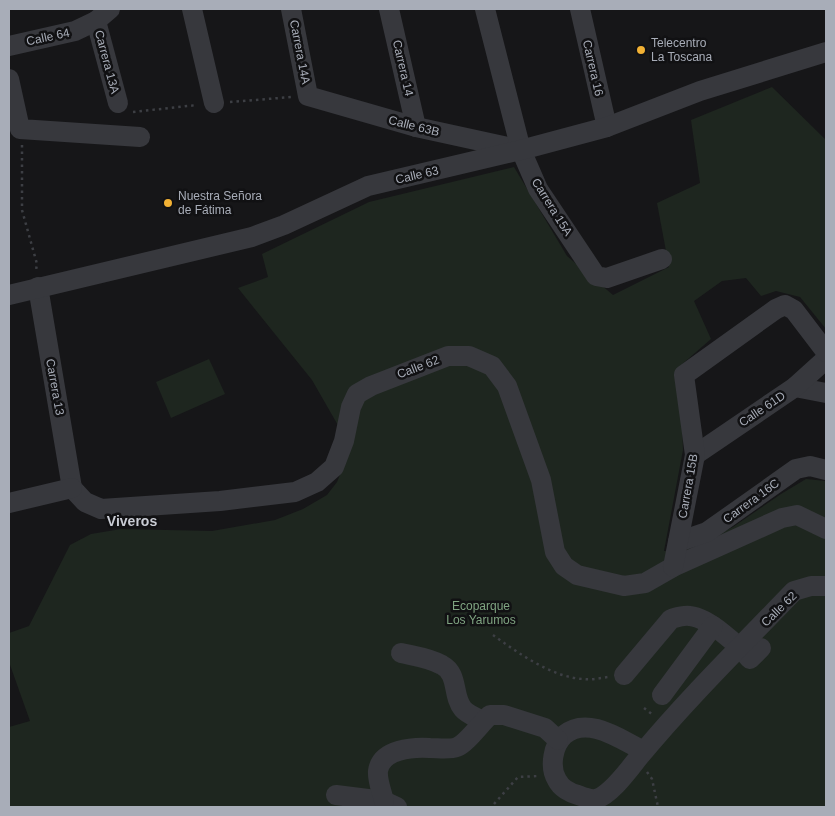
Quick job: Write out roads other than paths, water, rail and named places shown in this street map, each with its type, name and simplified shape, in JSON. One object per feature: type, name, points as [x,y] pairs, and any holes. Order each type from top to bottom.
[{"type":"street","points":[[192,9],[214,103]]},
{"type":"street","name":"Carrera 14A","points":[[291,9],[308,96]]},
{"type":"street","name":"Carrera 14","points":[[389,9],[416,127]]},
{"type":"street","name":"Carrera 15A","points":[[485,9],[522,150],[538,189],[596,276],[607,278],[662,259]]},
{"type":"street","name":"Carrera 16","points":[[580,9],[607,127]]},
{"type":"street","name":"Calle 64","points":[[9,46],[75,31],[103,15]]},
{"type":"street","name":"Carrera 13A","points":[[103,15],[118,103]]},
{"type":"street","name":"Calle 63","points":[[9,295],[252,237],[284,225],[368,186],[522,150],[607,127],[700,91],[826,52]]},
{"type":"street","points":[[9,79],[20,129],[140,137]]},
{"type":"street","name":"Calle 63B","points":[[308,96],[416,127],[522,150]]},
{"type":"street","name":"Carrera 13","points":[[38,287],[72,488]]},
{"type":"street","name":"Carrera 15B","points":[[673,567],[695,454],[684,375],[776,309],[785,305],[794,310],[826,352]]},
{"type":"street","name":"Calle 62","points":[[72,488],[85,502],[101,509],[220,501],[295,492],[317,482],[334,467],[344,441],[351,407],[357,394],[371,386],[448,356],[469,356],[492,366],[507,386],[541,480],[555,552],[564,566],[577,576],[624,586],[645,583],[673,567],[782,518],[796,516],[826,529]]},
{"type":"street","name":"Calle 61D","points":[[695,454],[795,387],[826,359]]},
{"type":"street","points":[[795,387],[826,393]]},
{"type":"street","name":"Carrera 16C","points":[[678,542],[707,532],[796,469],[810,466],[826,470]]},
{"type":"street","points":[[9,503],[72,488]]},
{"type":"street","name":"Calle 62","points":[[644,751],[794,591],[811,586],[826,586]]},
{"type":"street","points":[[624,675],[671,619],[680,616],[692,616],[713,626],[740,648],[750,659],[761,648]]},
{"type":"street","points":[[662,694],[713,626]]},
{"type":"street","points":[[400,653],[443,665],[450,671],[455,683],[457,699],[464,710],[483,721]]},
{"type":"street","points":[[390,804],[378,772],[380,765],[389,755],[393,752],[425,748],[454,748],[461,746],[490,715],[504,715],[545,728],[558,740]]},
{"type":"street","points":[[584,728],[605,731],[644,751],[609,791],[596,799],[586,798],[572,794],[556,779],[553,764],[558,740],[570,730],[584,728]]},
{"type":"street","points":[[336,795],[390,804]]},
{"type":"place","name":"Telecentro La Toscana","points":[[641,50]]},
{"type":"place","name":"Nuestra Señora de Fátima","points":[[168,203]]},
{"type":"district","name":"Viveros","points":[[132,521]]},
{"type":"park label","name":"Ecoparque Los Yarumos","points":[[481,613]]}]
